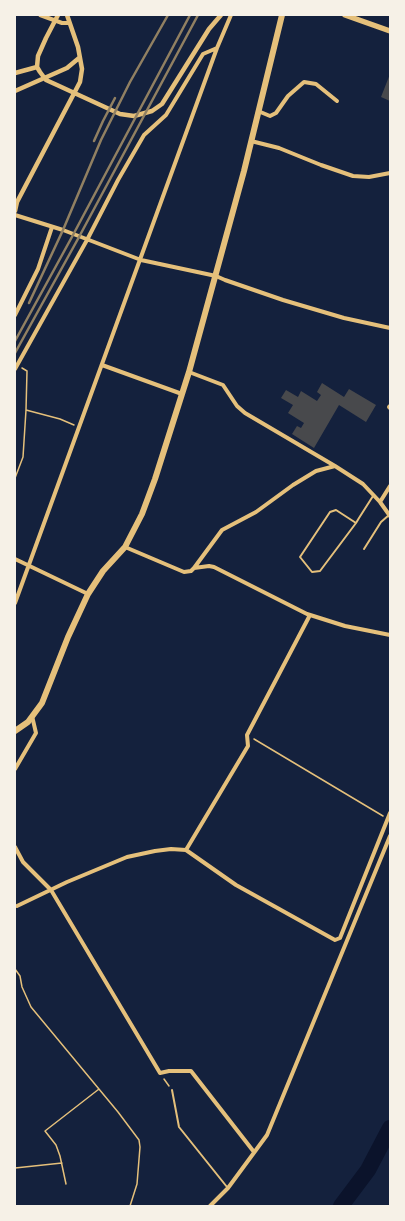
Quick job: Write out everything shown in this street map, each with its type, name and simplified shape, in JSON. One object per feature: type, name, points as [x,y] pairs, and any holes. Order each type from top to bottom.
[{"type":"main road","points":[[15,731],[28,722],[42,703],[68,638],[88,594],[103,571],[125,547],[142,514],[155,479],[189,372],[216,276],[282,15]]},
{"type":"main road","points":[[345,15],[390,31]]},
{"type":"street","points":[[40,15],[62,23],[68,23]]},
{"type":"street","points":[[58,15],[38,56],[37,67],[46,80],[120,114],[134,116],[152,111],[162,104],[209,29],[221,15]]},
{"type":"street","points":[[15,211],[17,202],[80,82],[82,69],[78,47],[68,23],[67,15]]},
{"type":"street","points":[[15,604],[217,48],[231,15]]},
{"type":"street","points":[[16,367],[144,135],[166,115],[204,54],[217,48]]},
{"type":"street","points":[[15,91],[67,68],[79,58]]},
{"type":"street","points":[[15,73],[37,67]]},
{"type":"street","points":[[258,111],[270,116],[276,113],[288,96],[304,82],[316,84],[337,101]]},
{"type":"street","points":[[251,141],[279,148],[353,176],[369,177],[390,172]]},
{"type":"street","points":[[15,215],[141,260],[216,276],[283,300],[344,318],[390,328]]},
{"type":"street","points":[[15,315],[38,269],[52,227]]},
{"type":"street","points":[[102,365],[182,394]]},
{"type":"street","points":[[189,372],[223,385],[237,406],[246,413],[363,484],[380,502],[390,516]]},
{"type":"street","points":[[125,547],[184,572],[191,571],[222,530],[256,512],[316,471],[335,466]]},
{"type":"street","points":[[380,502],[390,486]]},
{"type":"street","points":[[15,559],[88,594]]},
{"type":"street","points":[[194,568],[209,566],[214,567],[310,615],[345,626],[390,636]]},
{"type":"street","points":[[186,850],[248,746],[247,735],[310,615]]},
{"type":"street","points":[[15,769],[36,733],[32,716]]},
{"type":"street","points":[[17,906],[127,858],[155,851],[186,850],[236,885],[335,940],[340,938],[390,813]]},
{"type":"street","points":[[210,1206],[228,1188],[267,1135],[390,836]]},
{"type":"street","points":[[15,847],[24,862],[51,890],[160,1073],[169,1071],[191,1071],[254,1152]]},
{"type":"street","points":[[374,851],[382,856]]},
{"type":"lane","points":[[356,523],[336,510],[330,512],[300,557],[312,572],[320,571],[356,523],[374,495]]},
{"type":"lane","points":[[364,549],[381,522],[390,516]]},
{"type":"lane","points":[[172,1090],[179,1127],[228,1188]]},
{"type":"path","points":[[15,478],[23,457],[27,371],[16,367]]},
{"type":"path","points":[[26,410],[60,419],[80,428]]},
{"type":"path","points":[[247,735],[388,819]]},
{"type":"path","points":[[15,969],[20,976],[22,987],[31,1007],[139,1140],[140,1147],[137,1184],[130,1206]]},
{"type":"path","points":[[160,1073],[172,1090]]},
{"type":"path","points":[[66,1184],[62,1163],[56,1145],[45,1131],[99,1089]]},
{"type":"path","points":[[15,1168],[62,1163]]},
{"type":"building","points":[[390,74],[390,101],[381,97]]},
{"type":"building","points":[[322,383],[344,397],[349,389],[376,405],[366,422],[339,405],[314,448],[292,434],[297,426],[301,428],[304,423],[288,413],[293,405],[281,398],[286,390],[298,397],[301,391],[317,401],[321,395],[317,392]]},
{"type":"waterway","points":[[341,1206],[368,1170],[390,1128]]},
{"type":"railway","points":[[29,303],[63,230],[101,140],[130,82],[168,15]]},
{"type":"railway","points":[[15,341],[190,15]]},
{"type":"railway","points":[[15,353],[198,15]]},
{"type":"railway","points":[[94,141],[115,98]]}]
